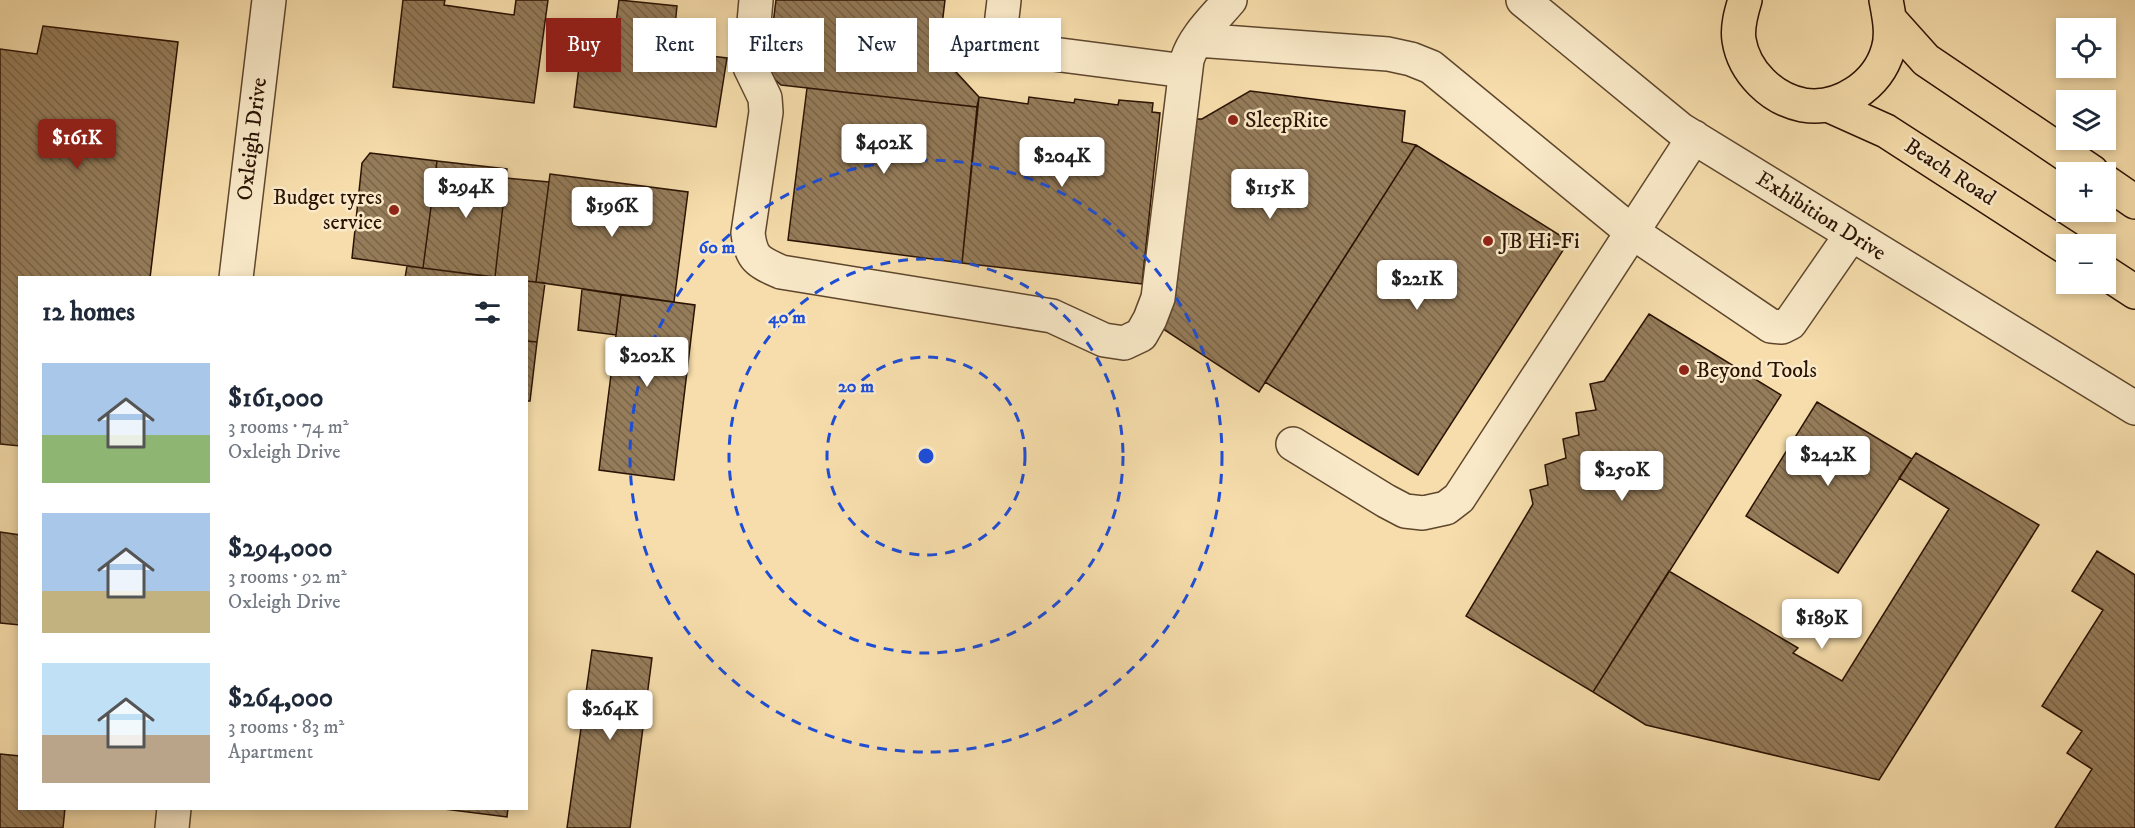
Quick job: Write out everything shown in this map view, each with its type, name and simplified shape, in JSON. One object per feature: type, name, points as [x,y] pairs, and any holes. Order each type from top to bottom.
[{"type":"main road","points":[[1735,6],[1739,41],[1747,64],[1761,83],[1780,97],[1803,105],[1828,105],[1855,94],[1876,75],[1888,50],[1888,10]]},
{"type":"main road","points":[[1888,10],[1926,60],[2077,162]]},
{"type":"main road","name":"Beach Road","points":[[1828,105],[1886,131],[2056,241]]},
{"type":"main road","points":[[2116,189],[2135,202]]},
{"type":"main road","points":[[2116,280],[2135,292]]},
{"type":"street","name":"Oxleigh Drive","points":[[236,276],[268,0]]},
{"type":"street","points":[[756,0],[750,67],[765,98],[766,112],[748,233],[750,250],[762,264],[781,272],[1052,316],[1104,340],[1124,343],[1141,335],[1150,320],[1158,298],[1185,71],[1190,50],[1230,0]]},
{"type":"street","points":[[1004,0],[1001,32],[1010,47],[1022,51],[1185,71]]},
{"type":"street","name":"Exhibition Drive","points":[[1523,0],[1680,129],[2135,408]]},
{"type":"street","points":[[1197,40],[1388,54],[1421,62],[1454,84],[1632,232],[1771,326],[1782,327],[1790,323],[1851,235]]},
{"type":"street","points":[[1293,444],[1405,511],[1423,513],[1446,508],[1459,498],[1694,137]]},
{"type":"street","points":[[172,828],[174,810]]},
{"type":"building","points":[[403,0],[445,0],[444,5],[514,15],[516,0],[548,0],[534,103],[393,87]]},
{"type":"building","points":[[619,0],[677,6],[676,18],[633,18],[633,72],[716,72],[716,57],[727,58],[716,127],[574,107],[578,72],[621,72],[621,18],[617,18]]},
{"type":"building","points":[[776,0],[945,0],[943,18],[929,18],[929,72],[956,72],[979,97],[977,107],[781,85],[767,72],[824,72],[824,18],[774,18]]},
{"type":"building","points":[[43,26],[178,42],[150,276],[18,276],[18,446],[0,444],[0,49],[37,54]]},
{"type":"building","points":[[807,88],[977,107],[962,263],[788,240]]},
{"type":"building","points":[[1250,91],[1405,111],[1402,142],[1416,145],[1259,392],[1157,325],[1188,119],[1202,119]]},
{"type":"building","points":[[979,97],[1028,104],[1029,97],[1074,103],[1075,99],[1118,105],[1119,100],[1153,103],[1152,112],[1160,113],[1142,284],[962,263]]},
{"type":"building","points":[[1416,145],[1569,241],[1418,475],[1265,382]]},
{"type":"building","name":"Budget tyres service","points":[[370,153],[437,161],[423,268],[352,258],[362,163]]},
{"type":"building","points":[[437,161],[507,169],[495,276],[423,268]]},
{"type":"building","points":[[550,174],[688,192],[674,302],[536,282]]},
{"type":"building","points":[[506,178],[549,182],[536,282],[528,281],[528,276],[495,276]]},
{"type":"building","points":[[407,266],[485,276],[405,276]]},
{"type":"building","points":[[528,281],[545,283],[537,342],[528,341]]},
{"type":"building","points":[[582,289],[621,295],[616,335],[578,330]]},
{"type":"building","points":[[621,295],[695,305],[674,480],[599,470]]},
{"type":"building","points":[[1649,314],[1781,395],[1593,692],[1466,616],[1533,504],[1530,490],[1548,485],[1545,465],[1566,458],[1563,439],[1579,435],[1576,413],[1596,410],[1590,384],[1604,381]]},
{"type":"building","points":[[528,341],[537,342],[530,401],[528,401]]},
{"type":"building","points":[[1817,402],[1912,459],[1838,573],[1746,516]]},
{"type":"building","points":[[1916,453],[2039,525],[1879,780],[1646,725],[1593,692],[1669,571],[1798,648],[1793,653],[1842,681],[1949,509],[1899,478]]},
{"type":"building","points":[[0,532],[18,535],[18,625],[0,623]]},
{"type":"building","points":[[2097,551],[2135,575],[2135,828],[2055,828],[2092,769],[2067,753],[2082,731],[2042,706],[2103,610],[2072,591]]},
{"type":"building","points":[[592,650],[652,658],[630,828],[567,828]]},
{"type":"building","points":[[0,754],[18,756],[18,810],[65,810],[63,828],[0,828]]},
{"type":"building","points":[[452,810],[508,810],[507,817]]},
{"type":"place","name":"SleepRite","points":[[1233,120]]},
{"type":"place","name":"Budget tyres service","points":[[394,210]]},
{"type":"place","name":"JB Hi-Fi","points":[[1488,241]]},
{"type":"place","name":"Beyond Tools","points":[[1684,370]]}]
